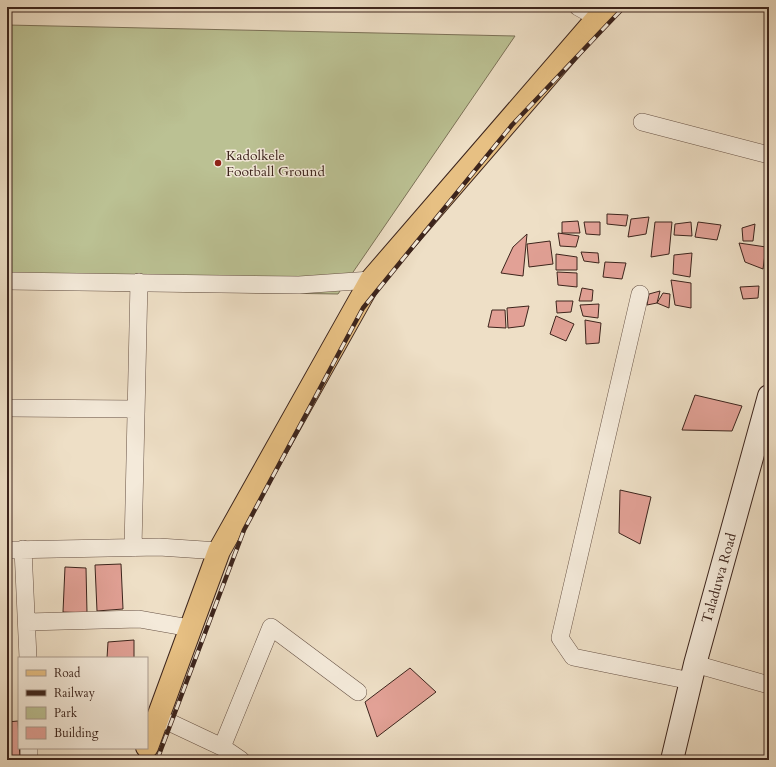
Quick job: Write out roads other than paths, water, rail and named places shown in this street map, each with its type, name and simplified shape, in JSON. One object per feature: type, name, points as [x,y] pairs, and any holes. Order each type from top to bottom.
[{"type":"main road","points":[[148,745],[219,551],[371,280],[594,10]]},
{"type":"main road","points":[[142,760],[147,749]]},
{"type":"street","points":[[642,122],[769,155]]},
{"type":"street","points":[[7,281],[299,285],[371,280]]},
{"type":"street","points":[[133,548],[139,282]]},
{"type":"street","points":[[640,294],[560,638],[573,657],[693,672],[769,685]]},
{"type":"street","name":"Taladuwa Road","points":[[672,760],[693,672],[769,396]]},
{"type":"street","points":[[7,408],[136,409]]},
{"type":"street","points":[[28,657],[27,622],[15,550],[133,548],[219,551]]},
{"type":"street","points":[[27,622],[139,618],[190,628]]},
{"type":"street","points":[[222,748],[271,627],[358,692]]},
{"type":"street","points":[[171,723],[222,748],[241,760]]},
{"type":"street","points":[[29,749],[30,760]]},
{"type":"railway","points":[[157,760],[244,530],[363,308],[512,125],[624,7]]},
{"type":"place","name":"Kadolkele Football Ground","points":[[218,163]]}]
